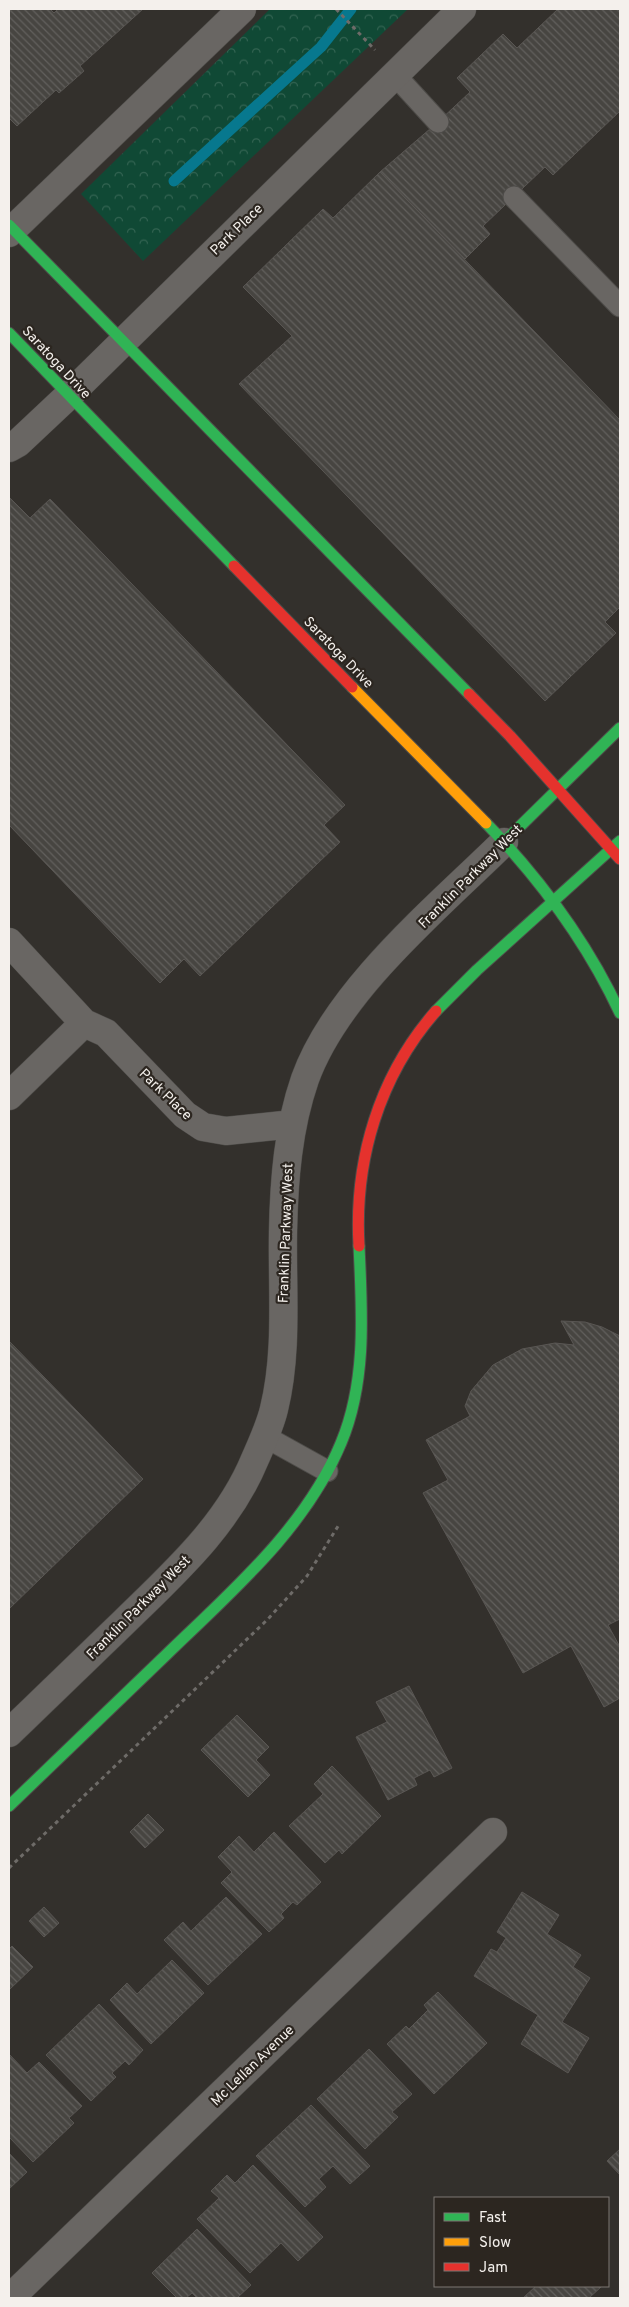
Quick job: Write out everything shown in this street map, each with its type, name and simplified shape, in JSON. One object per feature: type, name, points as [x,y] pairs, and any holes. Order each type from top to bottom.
[{"type":"main road","points":[[10,230],[124,340],[510,736],[620,859]]},
{"type":"main road","name":"Saratoga Drive","points":[[9,333],[68,396],[504,842],[554,900],[587,947],[620,1013]]},
{"type":"main road","name":"Franklin Parkway West","points":[[504,842],[620,728]]},
{"type":"main road","points":[[9,1806],[219,1605],[271,1549],[299,1513],[327,1471],[340,1446],[352,1409],[362,1324],[358,1210],[364,1156],[378,1107],[398,1063],[427,1021],[465,982],[620,841]]},
{"type":"street","points":[[10,230],[242,9]]},
{"type":"street","name":"Park Place","points":[[9,448],[18,443],[68,396],[462,9]]},
{"type":"street","name":"Franklin Parkway West","points":[[9,1733],[185,1563],[226,1512],[254,1462],[274,1410],[282,1350],[285,1174],[292,1124],[306,1078],[328,1032],[358,989],[398,946],[504,842]]},
{"type":"street","name":"Park Place","points":[[9,942],[84,1023],[106,1033],[185,1115],[203,1127],[226,1132],[292,1124]]},
{"type":"street","points":[[9,1096],[84,1023]]},
{"type":"street","name":"Mc Lellan Avenue","points":[[10,2298],[493,1832]]},
{"type":"lane","points":[[395,75],[438,122]]},
{"type":"lane","points":[[514,198],[620,306]]},
{"type":"lane","points":[[264,1436],[327,1471]]},
{"type":"path","points":[[336,9],[377,52]]},
{"type":"path","points":[[9,1868],[268,1619],[307,1576],[340,1522]]},
{"type":"green space","points":[[270,9],[408,9],[143,261],[81,194]]},
{"type":"building","points":[[9,9],[50,9],[54,13],[58,9],[143,9],[80,66],[84,71],[59,93],[56,90],[17,126],[9,118]]},
{"type":"building","points":[[558,9],[620,9],[620,111],[553,175],[545,167],[483,226],[490,234],[465,259],[380,172],[470,92],[457,78],[503,34],[517,48]]},
{"type":"building","points":[[380,172],[620,420],[620,607],[605,622],[616,633],[545,701],[239,384],[292,336],[243,287],[323,209],[333,218]]},
{"type":"building","points":[[10,498],[30,518],[50,499],[345,805],[324,825],[340,842],[200,976],[184,959],[160,983],[9,825]]},
{"type":"building","points":[[561,1321],[585,1322],[602,1327],[620,1336],[620,1619],[608,1625],[620,1647],[620,1698],[604,1707],[571,1646],[523,1673],[423,1493],[448,1480],[426,1440],[470,1416],[465,1406],[471,1391],[493,1365],[522,1349],[555,1343],[574,1345]]},
{"type":"building","points":[[9,1341],[143,1479],[9,1609]]},
{"type":"building","points":[[409,1686],[452,1768],[434,1777],[430,1770],[414,1778],[417,1785],[388,1800],[356,1737],[387,1722],[376,1702]]},
{"type":"building","points":[[237,1715],[269,1747],[256,1760],[270,1775],[248,1797],[201,1750]]},
{"type":"building","points":[[332,1766],[381,1816],[342,1854],[339,1850],[325,1863],[289,1826],[323,1794],[314,1784]]},
{"type":"building","points":[[148,1814],[164,1830],[145,1848],[130,1832]]},
{"type":"building","points":[[274,1832],[321,1882],[297,1905],[293,1902],[281,1914],[284,1918],[269,1932],[221,1883],[232,1872],[218,1857],[239,1836],[254,1852]]},
{"type":"building","points":[[522,1892],[559,1915],[547,1934],[581,1955],[573,1967],[590,1978],[562,2022],[589,2038],[568,2073],[521,2044],[538,2015],[474,1976],[491,1949],[497,1952],[506,1938],[497,1932]]},
{"type":"building","points":[[226,1897],[262,1934],[208,1985],[164,1940],[183,1922],[191,1931]]},
{"type":"building","points":[[44,1907],[59,1923],[44,1937],[29,1921]]},
{"type":"building","points":[[12,1946],[33,1967],[9,1990],[9,1949]]},
{"type":"building","points":[[172,1960],[204,1993],[151,2044],[110,2000],[127,1983],[137,1994]]},
{"type":"building","points":[[438,1992],[487,2043],[434,2094],[387,2044],[406,2026],[409,2029],[428,2010],[424,2005]]},
{"type":"building","points":[[99,2004],[143,2050],[129,2065],[125,2061],[112,2073],[116,2077],[91,2101],[46,2055]]},
{"type":"building","points":[[369,2049],[412,2094],[392,2112],[398,2117],[365,2149],[317,2099]]},
{"type":"building","points":[[9,2054],[27,2073],[39,2062],[82,2106],[69,2118],[74,2123],[33,2162],[9,2137]]},
{"type":"building","points":[[311,2105],[370,2166],[350,2184],[333,2166],[319,2179],[326,2187],[305,2207],[256,2156]]},
{"type":"building","points":[[620,2149],[620,2175],[607,2161]]},
{"type":"building","points":[[9,2153],[27,2172],[9,2189]]},
{"type":"building","points":[[253,2165],[323,2237],[298,2261],[281,2243],[250,2273],[197,2219],[219,2198],[211,2191],[227,2175],[235,2183]]},
{"type":"building","points":[[197,2229],[251,2285],[237,2298],[197,2298],[192,2293],[186,2298],[177,2298],[152,2273]]},
{"type":"building","points":[[535,2287],[601,2287],[589,2298],[523,2298]]},
{"type":"waterway","points":[[174,181],[321,47],[351,9]]},
{"type":"traffic: fast","points":[[9,225],[469,694]]},
{"type":"traffic: fast","points":[[9,333],[234,566]]},
{"type":"traffic: fast","points":[[504,842],[620,728]]},
{"type":"traffic: fast","points":[[486,823],[525,866],[561,912],[593,961],[620,1013]]},
{"type":"traffic: fast","points":[[436,1011],[477,970],[620,841]]},
{"type":"traffic: fast","points":[[9,1806],[241,1582],[265,1557],[308,1503],[326,1474],[341,1443],[355,1395],[361,1346],[359,1246]]},
{"type":"traffic: slow","points":[[352,687],[486,823]]},
{"type":"traffic: jam","points":[[234,566],[352,687]]},
{"type":"traffic: jam","points":[[469,694],[510,736],[620,859]]},
{"type":"traffic: jam","points":[[359,1246],[361,1182],[366,1151],[374,1121],[385,1091],[399,1063],[416,1036],[436,1011]]}]
